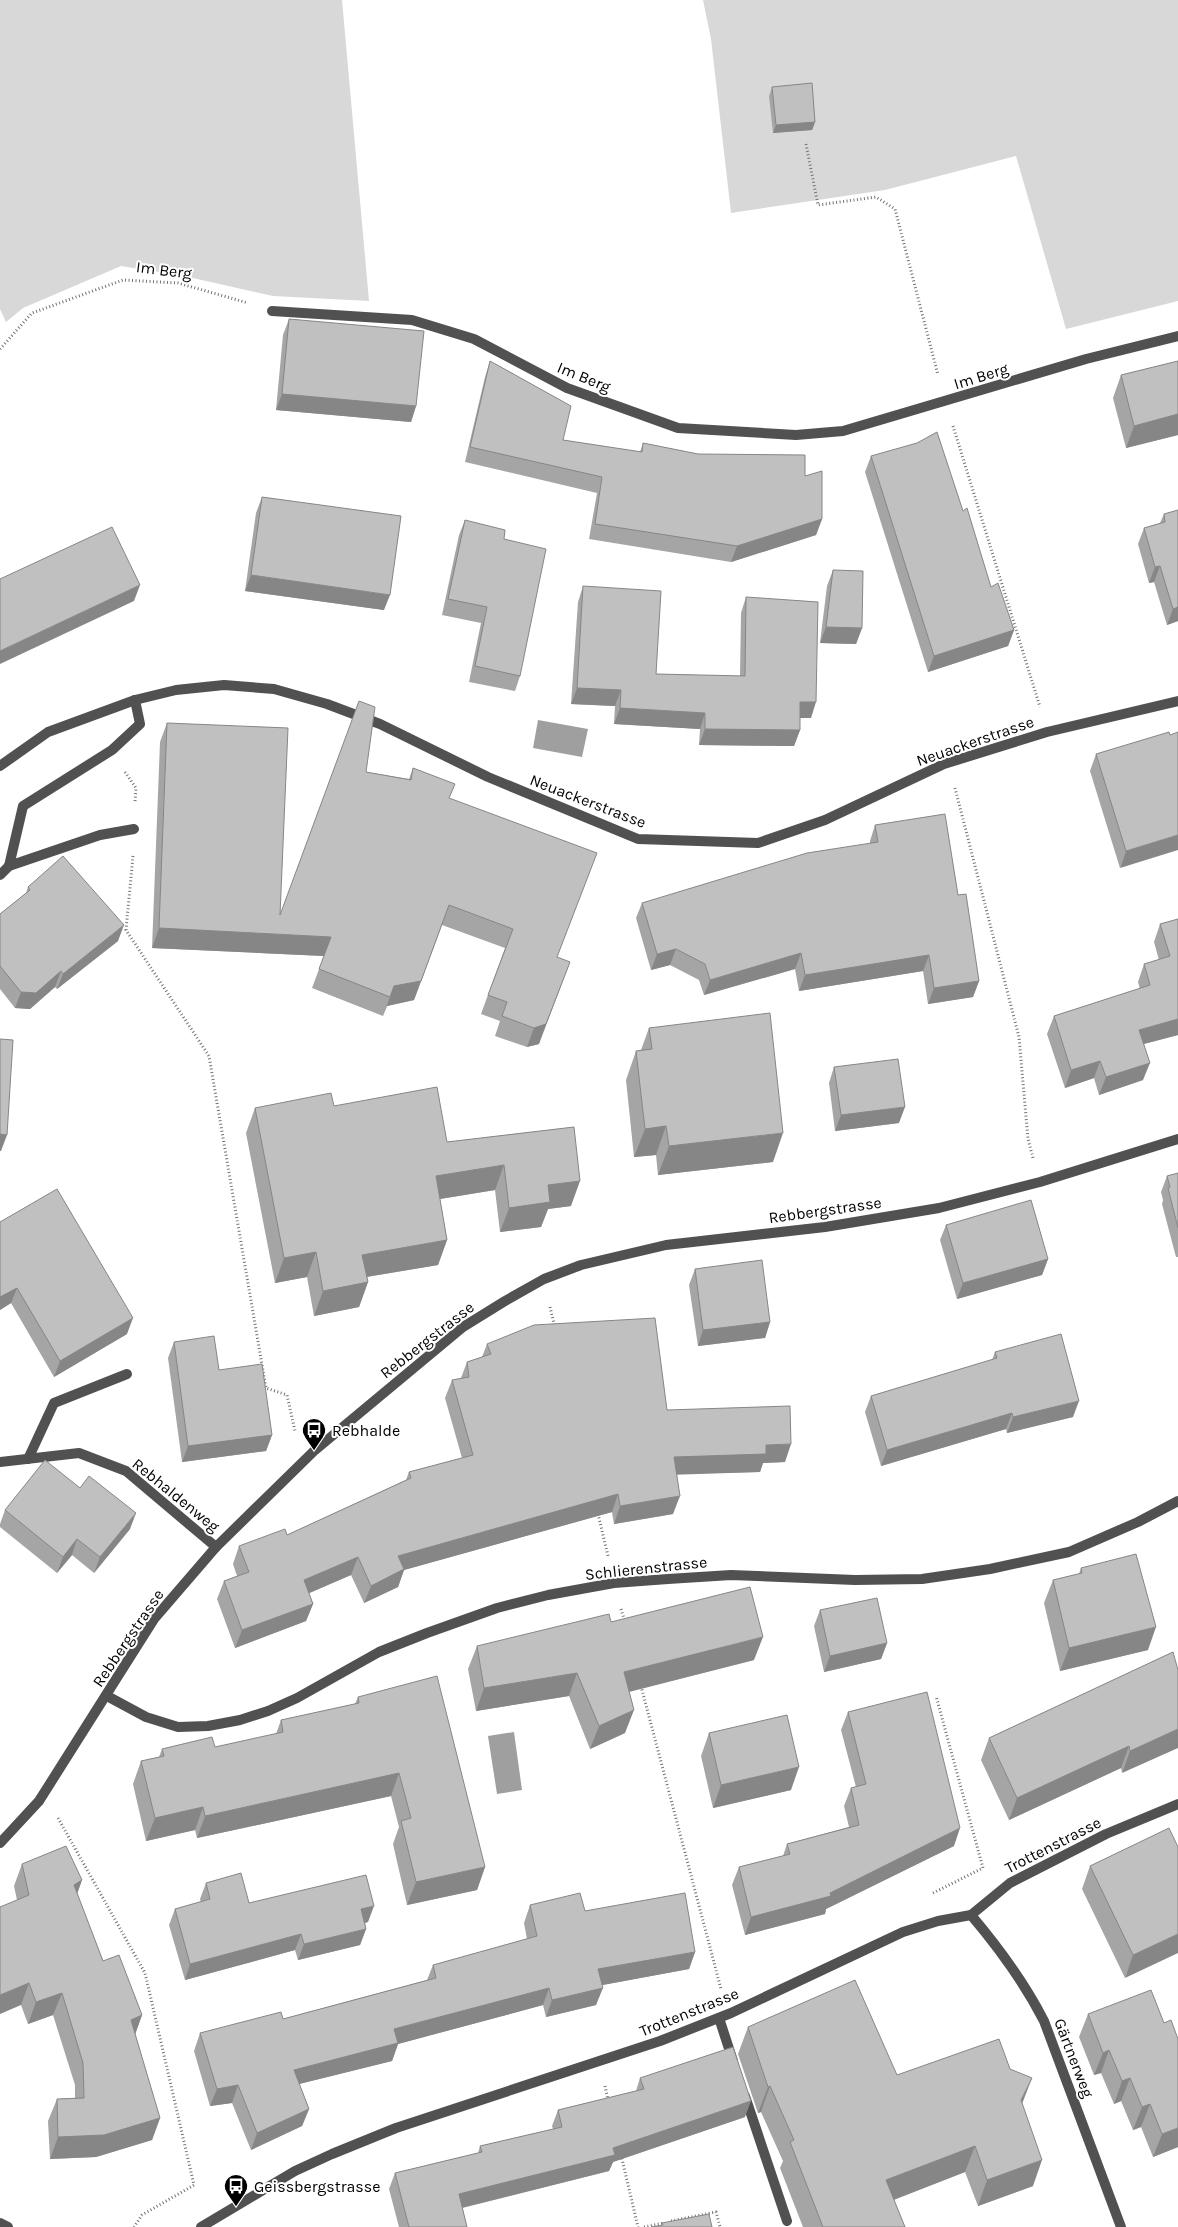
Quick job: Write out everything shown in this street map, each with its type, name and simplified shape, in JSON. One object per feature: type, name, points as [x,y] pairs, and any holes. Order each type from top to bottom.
[{"type":"street","name":"Im Berg","points":[[272,310],[412,320],[474,339],[567,388],[678,428],[796,435],[843,431],[1086,359],[1178,336]]},
{"type":"street","name":"Neuackerstrasse","points":[[0,766],[48,732],[135,700],[176,690],[224,685],[274,690],[327,704],[380,724],[488,776],[638,840],[758,844],[825,820],[944,764],[1048,732],[1178,701]]},
{"type":"street","points":[[0,875],[8,866],[23,806],[112,750],[140,724],[135,700]]},
{"type":"street","points":[[8,866],[100,835],[134,829]]},
{"type":"street","name":"Rebbergstrasse","points":[[0,1843],[39,1801],[154,1620],[216,1547],[314,1451],[463,1327],[544,1279],[581,1265],[666,1245],[825,1227],[939,1208],[1040,1182],[1178,1138]]},
{"type":"street","points":[[28,1459],[54,1402],[127,1374]]},
{"type":"street","name":"Rebhaldenweg","points":[[0,1462],[79,1453],[126,1471],[216,1547]]},
{"type":"street","name":"Schlierenstrasse","points":[[107,1696],[146,1717],[178,1727],[208,1726],[240,1720],[268,1711],[297,1698],[379,1652],[428,1633],[497,1608],[548,1595],[614,1583],[731,1575],[854,1580],[922,1579],[990,1569],[1069,1552],[1138,1522],[1178,1502]]},
{"type":"street","name":"Trottenstrasse","points":[[201,2227],[295,2171],[396,2128],[600,2062],[719,2018],[903,1932],[938,1921],[971,1915],[1010,1883],[1106,1834],[1178,1804]]},
{"type":"street","name":"Gärtnerweg","points":[[971,1915],[1028,1990],[1044,2021],[1121,2227]]},
{"type":"street","points":[[719,2018],[787,2221]]},
{"type":"street","points":[[0,2224],[8,2227]]},
{"type":"path","points":[[806,144],[818,205],[876,197],[895,209],[945,402]]},
{"type":"path","name":"Im Berg","points":[[0,349],[32,313],[123,280],[178,283],[272,310]]},
{"type":"path","points":[[944,426],[953,424],[1048,732]]},
{"type":"path","points":[[123,767],[136,788],[135,804]]},
{"type":"path","points":[[954,784],[1019,1037],[1028,1139]]},
{"type":"path","points":[[133,854],[126,930],[209,1056],[266,1388],[287,1395],[294,1427]]},
{"type":"path","points":[[544,1279],[557,1337]]},
{"type":"path","points":[[597,1510],[606,1548]]},
{"type":"path","points":[[620,1604],[625,1623]]},
{"type":"path","points":[[640,1680],[719,1984]]},
{"type":"path","points":[[936,1696],[984,1868]]},
{"type":"path","points":[[39,1801],[61,1820],[145,1973],[194,2185],[142,2215],[134,2227]]},
{"type":"path","points":[[600,2062],[609,2102]]},
{"type":"path","points":[[620,2150],[638,2227]]},
{"type":"path","points":[[644,2227],[716,2212],[720,2227]]},
{"type":"shaded area","points":[[0,0],[342,0],[369,301],[273,296],[184,276],[121,266],[23,308],[6,322],[0,309]]},
{"type":"shaded area","points":[[703,0],[1178,0],[1178,301],[1066,329],[1016,156],[885,190],[731,213],[711,39]]},
{"type":"shaded area","points":[[538,720],[588,729],[582,757],[533,748]]},
{"type":"shaded area","points":[[514,1732],[522,1790],[497,1794],[488,1736]]},
{"type":"building","points":[[812,83],[815,122],[776,125],[772,87]]},
{"type":"building","points":[[289,319],[424,331],[416,406],[282,394]]},
{"type":"building","points":[[490,361],[571,406],[563,440],[642,452],[643,443],[698,454],[805,455],[805,476],[822,471],[822,519],[737,546],[595,524],[602,477],[470,447]]},
{"type":"building","points":[[1178,361],[1178,414],[1134,426],[1121,375]]},
{"type":"building","points":[[937,432],[963,511],[967,508],[991,587],[998,583],[1014,630],[934,656],[871,456],[917,443]]},
{"type":"building","points":[[262,497],[401,516],[390,595],[251,575]]},
{"type":"building","points":[[1178,510],[1178,607],[1173,609],[1160,566],[1155,567],[1144,528],[1165,522],[1164,514]]},
{"type":"building","points":[[465,520],[505,530],[504,539],[546,549],[520,676],[475,666],[487,607],[448,599]]},
{"type":"building","points":[[112,527],[140,585],[0,651],[0,579]]},
{"type":"building","points":[[833,570],[863,571],[862,628],[826,627]]},
{"type":"building","points":[[583,586],[661,591],[656,674],[745,676],[746,597],[818,602],[816,702],[800,702],[800,730],[705,729],[705,713],[620,708],[621,690],[577,688]]},
{"type":"building","points":[[359,701],[375,707],[366,772],[411,780],[413,768],[455,784],[449,798],[597,853],[557,957],[570,962],[546,1024],[534,1028],[502,1016],[507,1002],[488,995],[513,929],[449,905],[421,981],[394,986],[390,997],[319,969],[331,937],[159,928],[167,723],[288,728],[280,915]]},
{"type":"building","points":[[1169,732],[1170,735],[1178,732],[1178,835],[1126,851],[1096,754]]},
{"type":"building","points":[[945,814],[958,895],[966,894],[979,981],[934,988],[929,955],[805,975],[801,953],[710,980],[705,964],[676,949],[657,954],[642,903],[807,853],[878,842],[875,825]]},
{"type":"building","points":[[63,856],[124,925],[63,974],[61,971],[36,993],[21,992],[0,966],[0,914],[30,890],[28,887]]},
{"type":"building","points":[[1178,919],[1178,1019],[1139,1030],[1150,1063],[1106,1077],[1100,1061],[1071,1070],[1054,1016],[1150,985],[1144,964],[1170,956],[1160,924]]},
{"type":"building","points":[[770,1013],[783,1133],[669,1146],[666,1126],[645,1129],[636,1051],[652,1049],[649,1028]]},
{"type":"building","points":[[0,1039],[13,1040],[7,1135],[0,1134]]},
{"type":"building","points":[[898,1059],[905,1107],[841,1115],[834,1067]]},
{"type":"building","points":[[437,1087],[447,1142],[574,1127],[580,1181],[548,1185],[550,1202],[509,1208],[504,1165],[436,1176],[447,1240],[362,1255],[368,1282],[323,1291],[316,1252],[284,1258],[255,1108],[331,1093],[334,1106]]},
{"type":"building","points":[[1178,1173],[1178,1228],[1168,1188],[1170,1187],[1167,1176]]},
{"type":"building","points":[[57,1189],[133,1318],[60,1361],[17,1288],[0,1297],[0,1222]]},
{"type":"building","points":[[1031,1200],[1048,1259],[963,1283],[946,1225]]},
{"type":"building","points":[[762,1260],[770,1322],[703,1330],[695,1269]]},
{"type":"building","points":[[655,1318],[667,1410],[790,1406],[791,1444],[766,1445],[766,1454],[674,1457],[680,1496],[620,1506],[618,1494],[398,1556],[404,1569],[371,1586],[358,1557],[304,1580],[313,1604],[242,1630],[224,1581],[249,1572],[239,1546],[285,1529],[287,1535],[411,1478],[409,1472],[473,1455],[452,1380],[469,1377],[467,1362],[491,1354],[487,1344],[534,1325]]},
{"type":"building","points":[[1061,1334],[1079,1401],[1013,1417],[1012,1413],[887,1450],[871,1396],[997,1358],[995,1352]]},
{"type":"building","points":[[214,1336],[219,1370],[262,1364],[272,1435],[188,1446],[174,1342]]},
{"type":"building","points":[[45,1460],[80,1488],[89,1476],[136,1513],[100,1557],[77,1539],[63,1557],[5,1510]]},
{"type":"building","points":[[1136,1554],[1156,1627],[1069,1648],[1053,1580],[1082,1573],[1081,1568]]},
{"type":"building","points":[[750,1587],[763,1637],[624,1672],[634,1710],[599,1726],[577,1673],[484,1688],[477,1646],[609,1614],[611,1622]]},
{"type":"building","points":[[877,1598],[887,1643],[830,1656],[820,1610]]},
{"type":"building","points":[[1173,1652],[1178,1670],[1178,1729],[1130,1751],[1129,1746],[1017,1798],[989,1738]]},
{"type":"building","points":[[437,1676],[485,1867],[416,1882],[401,1821],[411,1818],[399,1773],[205,1816],[203,1807],[155,1818],[141,1761],[164,1756],[162,1749],[212,1737],[215,1747],[283,1732],[281,1720],[359,1703],[358,1697]]},
{"type":"building","points":[[927,1692],[960,1828],[830,1893],[831,1896],[751,1917],[739,1867],[790,1854],[787,1844],[859,1825],[851,1788],[866,1784],[848,1712]]},
{"type":"building","points":[[787,1715],[799,1767],[721,1785],[709,1733]]},
{"type":"building","points":[[1169,1828],[1178,1847],[1178,1934],[1133,1955],[1090,1866]]},
{"type":"building","points":[[66,1846],[82,1880],[74,1885],[103,1961],[119,1955],[142,2015],[131,2020],[160,2118],[104,2135],[58,2137],[57,2099],[84,2098],[83,2063],[62,1993],[36,2002],[29,1983],[0,1995],[0,1907],[29,1895],[22,1864]]},
{"type":"building","points":[[241,1873],[249,1903],[366,1875],[374,1906],[361,1909],[366,1929],[304,1944],[301,1934],[190,1964],[175,1909],[210,1899],[206,1883]]},
{"type":"building","points":[[580,1893],[585,1911],[685,1893],[695,1952],[598,1969],[603,1988],[552,2000],[549,1988],[394,2029],[398,2043],[294,2070],[309,2109],[257,2133],[238,2085],[217,2089],[200,2033],[281,2012],[283,2019],[436,1978],[433,1965],[537,1936],[530,1905]]},
{"type":"building","points":[[855,1980],[897,2075],[999,2039],[1010,2069],[1032,2078],[1021,2100],[1042,2160],[987,2180],[975,2146],[886,2180],[905,2227],[823,2227],[790,2142],[794,2140],[770,2086],[768,2087],[748,2027]]},
{"type":"building","points":[[1151,1990],[1164,2023],[1171,2020],[1178,2039],[1178,2128],[1162,2134],[1150,2104],[1142,2107],[1130,2078],[1122,2081],[1109,2050],[1103,2053],[1088,2014]]},
{"type":"building","points":[[733,2047],[751,2101],[613,2148],[615,2155],[459,2194],[467,2227],[409,2227],[395,2173],[482,2152],[480,2146],[562,2127],[558,2110],[644,2089],[640,2078]]},
{"type":"building","points":[[709,2214],[712,2227],[651,2227],[663,2225],[662,2223]]},
{"type":"place","name":"Rebhalde","points":[[314,1451]]},
{"type":"place","name":"Geissbergstrasse","points":[[236,2207]]}]
